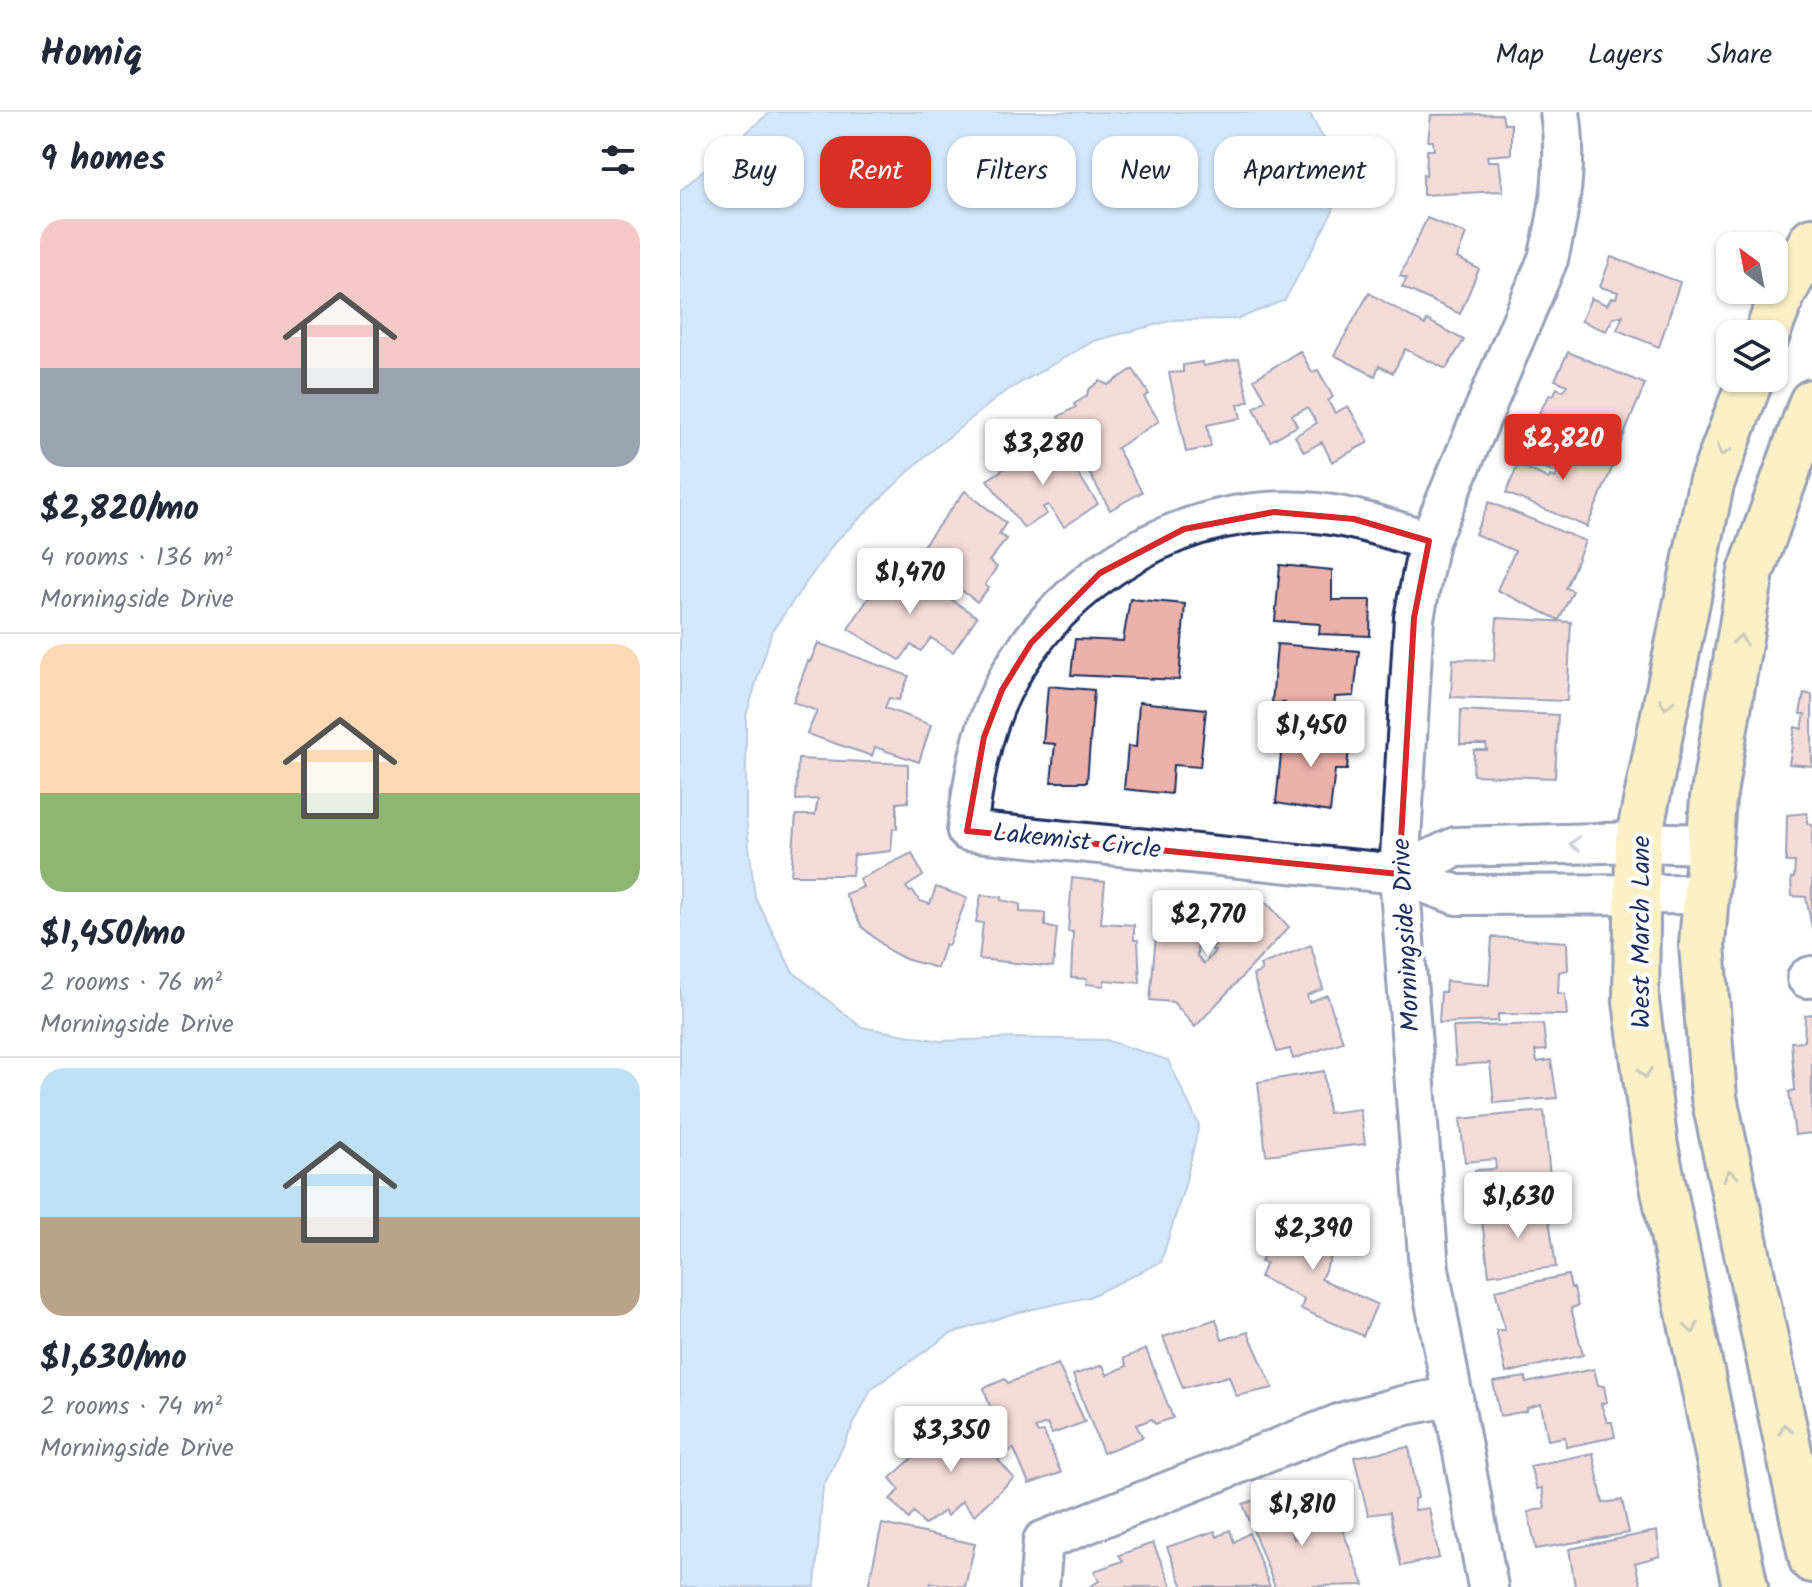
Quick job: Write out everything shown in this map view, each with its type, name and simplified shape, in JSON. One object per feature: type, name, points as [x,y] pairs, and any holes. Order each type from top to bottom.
[{"type":"main road","points":[[1772,320],[1783,293],[1812,240]]},
{"type":"main road","name":"West March Lane","points":[[1745,1587],[1655,1146],[1636,1001],[1638,842],[1711,484],[1746,392]]},
{"type":"main road","points":[[1812,402],[1751,572],[1713,799],[1702,945],[1714,1097],[1812,1560]]},
{"type":"street","name":"Morningside Drive","points":[[1488,1587],[1429,1269],[1399,874],[1414,618],[1429,541],[1548,259],[1564,172],[1560,112]]},
{"type":"street","name":"Lakemist Circle","points":[[1429,541],[1354,519],[1315,513],[1274,512],[1228,517],[1184,529],[1142,547],[1100,573],[1063,605],[1031,643],[1002,690],[984,737],[973,783],[967,831],[1399,874],[1457,895],[1706,894]]},
{"type":"street","points":[[1399,874],[1456,847],[1638,842],[1709,844]]},
{"type":"street","points":[[1492,845],[1494,895]]},
{"type":"street","points":[[1039,1587],[1043,1541],[1344,1422],[1453,1396]]},
{"type":"highlighted area","points":[[1274,512],[1354,519],[1429,541],[1414,618],[1399,874],[967,831],[984,737],[1002,690],[1031,643],[1100,573],[1184,529]]},
{"type":"water","points":[[770,112],[1309,112],[1322,136],[1214,136],[1214,208],[1333,208],[1285,300],[1238,319],[1174,320],[1094,341],[1003,393],[924,457],[835,542],[772,631],[746,716],[746,818],[755,897],[792,971],[861,1027],[940,1041],[1016,1038],[1106,1040],[1168,1060],[1199,1125],[1161,1262],[1089,1297],[1015,1313],[950,1334],[871,1389],[823,1487],[815,1587],[680,1587],[680,191],[704,170],[704,208],[804,208],[804,136],[743,136]]},
{"type":"building","points":[[1502,114],[1504,124],[1511,124],[1511,154],[1487,156],[1488,161],[1499,161],[1503,191],[1423,195],[1427,150],[1434,150],[1433,141],[1428,141],[1431,115]]},
{"type":"building","points":[[1427,218],[1466,234],[1457,258],[1479,269],[1460,314],[1402,287],[1407,278],[1400,276]]},
{"type":"building","points":[[1611,257],[1680,282],[1659,347],[1617,330],[1623,315],[1613,318],[1606,331],[1581,321],[1591,298],[1607,305],[1611,298],[1616,298],[1618,292],[1600,287]]},
{"type":"building","points":[[1369,293],[1425,325],[1427,320],[1464,340],[1446,369],[1405,349],[1393,373],[1379,366],[1375,376],[1334,355]]},
{"type":"building","points":[[1300,351],[1312,372],[1318,370],[1333,397],[1328,401],[1335,413],[1348,406],[1369,442],[1332,462],[1322,442],[1304,452],[1295,436],[1317,423],[1307,408],[1292,415],[1297,426],[1270,441],[1254,408],[1266,400],[1254,379]]},
{"type":"building","points":[[1568,352],[1645,384],[1619,447],[1539,413],[1550,394],[1553,396],[1557,388],[1563,391],[1567,385],[1555,380]]},
{"type":"building","points":[[1239,359],[1249,401],[1238,405],[1241,418],[1207,425],[1211,447],[1186,452],[1169,373],[1183,372],[1183,365],[1202,362],[1203,366]]},
{"type":"building","points":[[1133,369],[1149,394],[1144,397],[1159,421],[1117,448],[1142,492],[1110,510],[1058,417],[1076,407],[1074,404],[1087,396],[1088,390],[1100,381],[1108,385]]},
{"type":"building","points":[[1544,436],[1613,466],[1587,527],[1506,493],[1518,464],[1549,479],[1550,476],[1555,478],[1558,473],[1534,464]]},
{"type":"building","points":[[1050,439],[1064,461],[1068,459],[1098,504],[1064,527],[1048,505],[1043,507],[1047,514],[1024,528],[987,480]]},
{"type":"building","points":[[965,491],[1006,523],[999,534],[1007,539],[989,561],[997,567],[985,585],[989,588],[977,602],[948,580],[953,574],[919,551]]},
{"type":"building","points":[[1489,502],[1585,541],[1566,588],[1573,591],[1559,620],[1497,590],[1515,551],[1475,534]]},
{"type":"building","points":[[1280,565],[1332,570],[1332,600],[1371,600],[1370,636],[1319,634],[1320,624],[1275,621]]},
{"type":"building","points":[[890,566],[919,584],[921,579],[977,617],[953,652],[931,638],[921,651],[911,645],[900,660],[848,629]]},
{"type":"building","points":[[1130,599],[1185,604],[1179,680],[1071,675],[1075,639],[1123,641]]},
{"type":"building","points":[[1497,618],[1571,622],[1567,701],[1451,697],[1453,659],[1494,660]]},
{"type":"building","points":[[818,643],[909,676],[899,700],[889,698],[885,708],[931,725],[919,762],[875,747],[872,756],[807,734],[817,711],[793,702]]},
{"type":"building","points":[[1277,644],[1359,651],[1354,696],[1335,697],[1333,722],[1283,722],[1285,703],[1272,703]]},
{"type":"building","points":[[1048,686],[1094,690],[1087,782],[1051,782],[1055,744],[1043,743]]},
{"type":"building","points":[[1804,693],[1812,695],[1812,766],[1789,764],[1795,727],[1802,729],[1805,714],[1800,714]]},
{"type":"building","points":[[1139,702],[1206,709],[1200,767],[1173,765],[1171,794],[1124,789],[1128,746],[1136,747]]},
{"type":"building","points":[[1461,710],[1558,715],[1555,778],[1473,775],[1474,750],[1487,750],[1486,744],[1460,744]]},
{"type":"building","points":[[1319,728],[1350,734],[1347,770],[1335,770],[1330,812],[1276,803],[1283,735],[1316,740]]},
{"type":"building","points":[[798,759],[908,764],[908,802],[897,803],[897,829],[893,828],[891,851],[854,855],[852,875],[791,875],[796,815],[815,815],[818,799],[796,800]]},
{"type":"building","points":[[1807,813],[1807,823],[1812,824],[1812,928],[1806,897],[1792,896],[1791,878],[1794,878],[1795,862],[1786,862],[1787,815]]},
{"type":"building","points":[[912,853],[923,876],[906,887],[920,901],[930,904],[936,887],[967,898],[937,968],[905,959],[890,951],[862,927],[845,894],[863,887],[859,879]]},
{"type":"building","points":[[1072,878],[1105,882],[1101,923],[1134,925],[1134,940],[1138,940],[1140,983],[1104,980],[1104,986],[1086,984],[1087,979],[1071,978],[1073,932],[1068,932]]},
{"type":"building","points":[[981,895],[1002,897],[1001,900],[1020,904],[1020,912],[1045,913],[1045,926],[1057,929],[1053,967],[979,959],[983,923],[976,922]]},
{"type":"building","points":[[1256,897],[1263,905],[1266,902],[1289,927],[1195,1027],[1173,1002],[1150,1000],[1158,914],[1163,914],[1163,911],[1193,911],[1192,917],[1199,917],[1197,956],[1204,964],[1215,951],[1211,949]]},
{"type":"building","points":[[1492,937],[1567,942],[1568,970],[1559,972],[1558,993],[1565,994],[1567,1015],[1498,1014],[1498,1021],[1439,1023],[1441,992],[1445,992],[1446,981],[1489,985]]},
{"type":"building","points":[[1311,945],[1323,989],[1307,995],[1309,1002],[1327,995],[1343,1042],[1293,1059],[1290,1049],[1277,1052],[1253,975],[1262,971],[1260,965]]},
{"type":"building","points":[[1812,1014],[1812,1133],[1795,1135],[1789,1092],[1795,1090],[1791,1042],[1804,1041],[1805,1015]]},
{"type":"building","points":[[1543,1024],[1546,1050],[1535,1051],[1537,1062],[1551,1060],[1557,1098],[1494,1103],[1490,1063],[1456,1065],[1453,1027]]},
{"type":"building","points":[[1324,1071],[1328,1113],[1360,1109],[1365,1144],[1266,1155],[1258,1082]]},
{"type":"building","points":[[1544,1111],[1551,1188],[1479,1197],[1475,1170],[1496,1169],[1495,1159],[1465,1162],[1460,1119]]},
{"type":"building","points":[[1309,1206],[1332,1217],[1322,1240],[1336,1246],[1321,1279],[1377,1304],[1363,1336],[1301,1309],[1304,1299],[1260,1277],[1266,1263],[1261,1262],[1267,1246],[1271,1246],[1280,1228],[1277,1227],[1282,1217],[1286,1217],[1287,1213],[1301,1220]]},
{"type":"building","points":[[1547,1206],[1556,1267],[1489,1275],[1481,1213]]},
{"type":"building","points":[[1568,1275],[1578,1306],[1571,1308],[1583,1355],[1506,1373],[1496,1330],[1505,1330],[1495,1290]]},
{"type":"building","points":[[1216,1319],[1222,1340],[1248,1332],[1273,1388],[1236,1396],[1229,1376],[1183,1388],[1163,1337]]},
{"type":"building","points":[[1146,1349],[1173,1418],[1155,1424],[1152,1419],[1136,1425],[1143,1437],[1103,1453],[1073,1375],[1103,1365],[1107,1375],[1127,1366],[1124,1358]]},
{"type":"building","points":[[1058,1364],[1085,1422],[1052,1434],[1047,1424],[1035,1428],[1038,1433],[1044,1432],[1061,1473],[1029,1484],[1014,1449],[1005,1453],[984,1388],[1005,1379],[1008,1383]]},
{"type":"building","points":[[1594,1369],[1598,1385],[1604,1386],[1607,1402],[1601,1404],[1607,1422],[1612,1422],[1615,1437],[1566,1447],[1565,1437],[1548,1440],[1541,1404],[1527,1408],[1527,1411],[1500,1416],[1493,1382],[1526,1377],[1526,1383]]},
{"type":"building","points":[[963,1413],[1002,1457],[998,1460],[1014,1478],[974,1515],[962,1501],[947,1516],[944,1511],[924,1525],[914,1512],[909,1519],[890,1499],[900,1490],[890,1478]]},
{"type":"building","points":[[1409,1447],[1418,1498],[1414,1499],[1415,1510],[1429,1508],[1439,1558],[1401,1566],[1390,1512],[1368,1515],[1354,1457]]},
{"type":"building","points":[[1593,1453],[1603,1503],[1622,1500],[1629,1533],[1536,1549],[1528,1512],[1545,1508],[1542,1488],[1537,1489],[1530,1466]]},
{"type":"building","points":[[1278,1493],[1294,1539],[1301,1535],[1298,1528],[1337,1516],[1364,1585],[1275,1587],[1243,1504]]},
{"type":"building","points":[[882,1524],[975,1544],[965,1587],[931,1583],[930,1587],[868,1587]]},
{"type":"building","points":[[1230,1530],[1234,1542],[1249,1533],[1270,1587],[1183,1587],[1167,1547],[1215,1531],[1217,1537]]},
{"type":"building","points":[[1657,1531],[1660,1556],[1635,1563],[1641,1587],[1575,1587],[1569,1549]]},
{"type":"building","points":[[1153,1543],[1172,1587],[1089,1587],[1099,1581],[1094,1571],[1123,1561],[1119,1555]]}]
